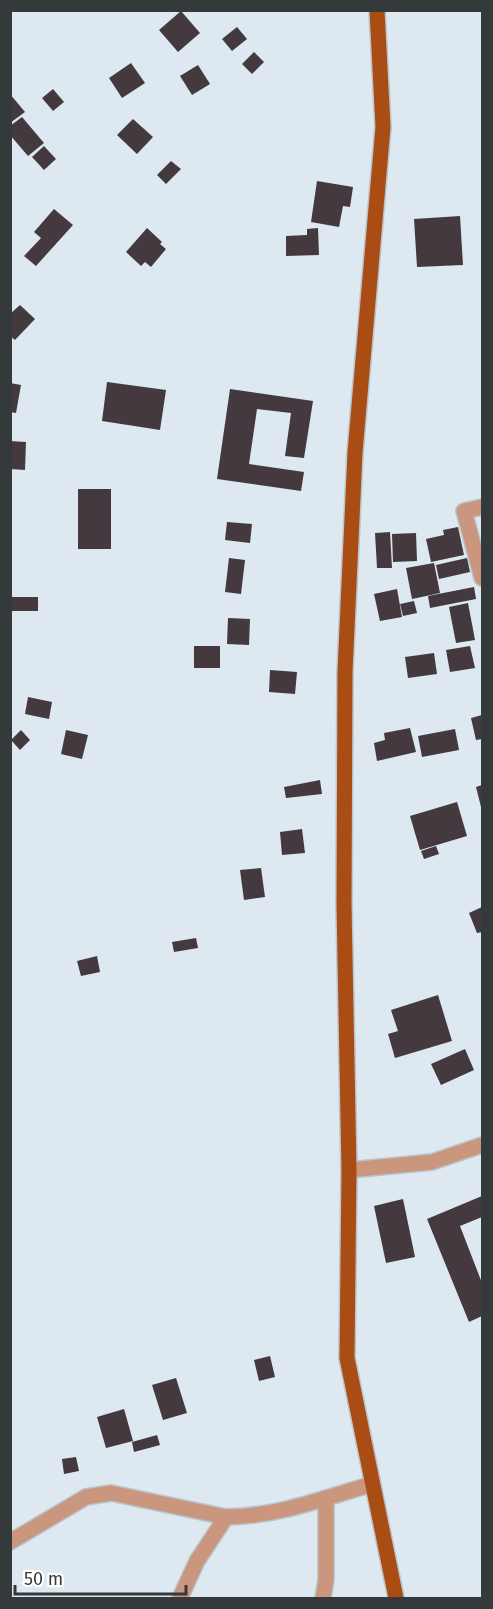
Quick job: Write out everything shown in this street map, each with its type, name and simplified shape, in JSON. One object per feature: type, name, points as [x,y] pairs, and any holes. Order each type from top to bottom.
[{"type":"main road","points":[[377,10],[383,127],[355,453],[345,672],[344,904],[349,1170],[347,1358],[396,1599]]},
{"type":"street","points":[[483,507],[464,511],[483,578]]},
{"type":"street","points":[[349,1170],[432,1162],[483,1145]]},
{"type":"street","points":[[10,1542],[86,1497],[98,1494],[111,1493],[226,1517],[309,1505],[372,1484]]},
{"type":"street","points":[[322,1599],[326,1580],[326,1498]]},
{"type":"street","points":[[180,1599],[193,1568],[226,1517]]},
{"type":"building","points":[[181,11],[200,33],[178,52],[159,30]]},
{"type":"building","points":[[237,27],[247,39],[232,51],[222,39]]},
{"type":"building","points":[[254,52],[264,62],[252,74],[242,64]]},
{"type":"building","points":[[131,63],[145,83],[122,98],[109,78]]},
{"type":"building","points":[[198,65],[210,84],[192,95],[180,76]]},
{"type":"building","points":[[53,89],[64,102],[53,111],[42,98]]},
{"type":"building","points":[[10,94],[25,112],[10,123]]},
{"type":"building","points":[[22,117],[44,143],[28,156],[10,135],[10,126]]},
{"type":"building","points":[[133,119],[153,137],[137,154],[117,135]]},
{"type":"building","points":[[44,146],[56,159],[44,170],[32,157]]},
{"type":"building","points":[[171,161],[181,169],[166,184],[157,175]]},
{"type":"building","points":[[317,181],[353,187],[350,207],[343,206],[339,227],[311,222]]},
{"type":"building","points":[[54,209],[73,225],[36,266],[24,256],[41,238],[34,232]]},
{"type":"building","points":[[460,216],[463,265],[417,267],[414,219]]},
{"type":"building","points":[[147,228],[166,249],[151,267],[145,262],[141,266],[126,252]]},
{"type":"building","points":[[318,228],[319,255],[286,256],[286,236],[307,235],[307,229]]},
{"type":"building","points":[[20,305],[35,319],[15,340],[10,336],[10,314]]},
{"type":"building","points":[[107,382],[166,390],[160,430],[102,421]]},
{"type":"building","points":[[10,383],[21,385],[16,413],[10,412]]},
{"type":"building","points":[[230,389],[313,401],[304,458],[285,456],[291,413],[257,409],[249,464],[304,472],[301,491],[217,479]]},
{"type":"building","points":[[10,441],[26,442],[25,470],[10,469]]},
{"type":"building","points":[[78,489],[111,489],[111,549],[78,549]]},
{"type":"building","points":[[227,522],[252,524],[250,543],[225,540]]},
{"type":"building","points":[[458,527],[464,555],[431,562],[426,539],[444,535],[443,530]]},
{"type":"building","points":[[390,532],[392,568],[377,568],[375,533]]},
{"type":"building","points":[[416,533],[417,561],[393,562],[392,534]]},
{"type":"building","points":[[229,558],[245,560],[241,594],[225,592]]},
{"type":"building","points":[[467,558],[470,572],[439,579],[436,565]]},
{"type":"building","points":[[434,563],[440,593],[412,599],[406,568]]},
{"type":"building","points":[[474,587],[476,599],[430,608],[428,596]]},
{"type":"building","points":[[397,589],[402,617],[380,621],[374,594]]},
{"type":"building","points":[[10,597],[38,597],[38,611],[10,611]]},
{"type":"building","points":[[414,601],[417,613],[403,616],[400,604]]},
{"type":"building","points":[[468,603],[475,640],[456,643],[449,607]]},
{"type":"building","points":[[228,618],[250,619],[249,645],[227,644]]},
{"type":"building","points":[[194,646],[220,646],[220,668],[194,668]]},
{"type":"building","points":[[470,646],[475,668],[450,672],[446,650]]},
{"type":"building","points":[[434,653],[437,674],[408,678],[405,657]]},
{"type":"building","points":[[270,670],[297,672],[295,694],[269,692]]},
{"type":"building","points":[[28,697],[52,702],[49,719],[25,714]]},
{"type":"building","points":[[482,715],[482,739],[476,740],[471,718]]},
{"type":"building","points":[[410,728],[416,752],[377,761],[374,743],[385,740],[384,733]]},
{"type":"building","points":[[455,729],[459,750],[422,757],[418,736]]},
{"type":"building","points":[[21,730],[30,740],[20,750],[11,740]]},
{"type":"building","points":[[66,730],[88,735],[82,759],[61,754]]},
{"type":"building","points":[[320,780],[322,794],[286,798],[284,787]]},
{"type":"building","points":[[482,785],[482,811],[476,787]]},
{"type":"building","points":[[457,802],[467,836],[420,850],[410,816]]},
{"type":"building","points":[[302,829],[305,853],[282,855],[280,832]]},
{"type":"building","points":[[436,846],[439,854],[424,859],[421,851]]},
{"type":"building","points":[[261,868],[265,897],[244,900],[240,870]]},
{"type":"building","points":[[482,907],[482,932],[477,933],[469,913]]},
{"type":"building","points":[[196,938],[198,948],[174,952],[172,942]]},
{"type":"building","points":[[97,956],[100,972],[81,976],[77,961]]},
{"type":"building","points":[[438,995],[452,1041],[395,1058],[388,1034],[398,1031],[391,1010]]},
{"type":"building","points":[[465,1049],[474,1070],[441,1085],[431,1064]]},
{"type":"building","points":[[482,1196],[482,1217],[460,1226],[482,1283],[482,1316],[469,1322],[427,1219]]},
{"type":"building","points":[[403,1199],[415,1257],[386,1263],[374,1206]]},
{"type":"building","points":[[270,1356],[275,1377],[259,1381],[254,1360]]},
{"type":"building","points":[[176,1378],[187,1413],[163,1420],[152,1385]]},
{"type":"building","points":[[124,1409],[133,1441],[106,1448],[97,1417]]},
{"type":"building","points":[[157,1435],[160,1445],[134,1452],[132,1442]]},
{"type":"building","points":[[76,1457],[79,1471],[64,1474],[62,1459]]}]
